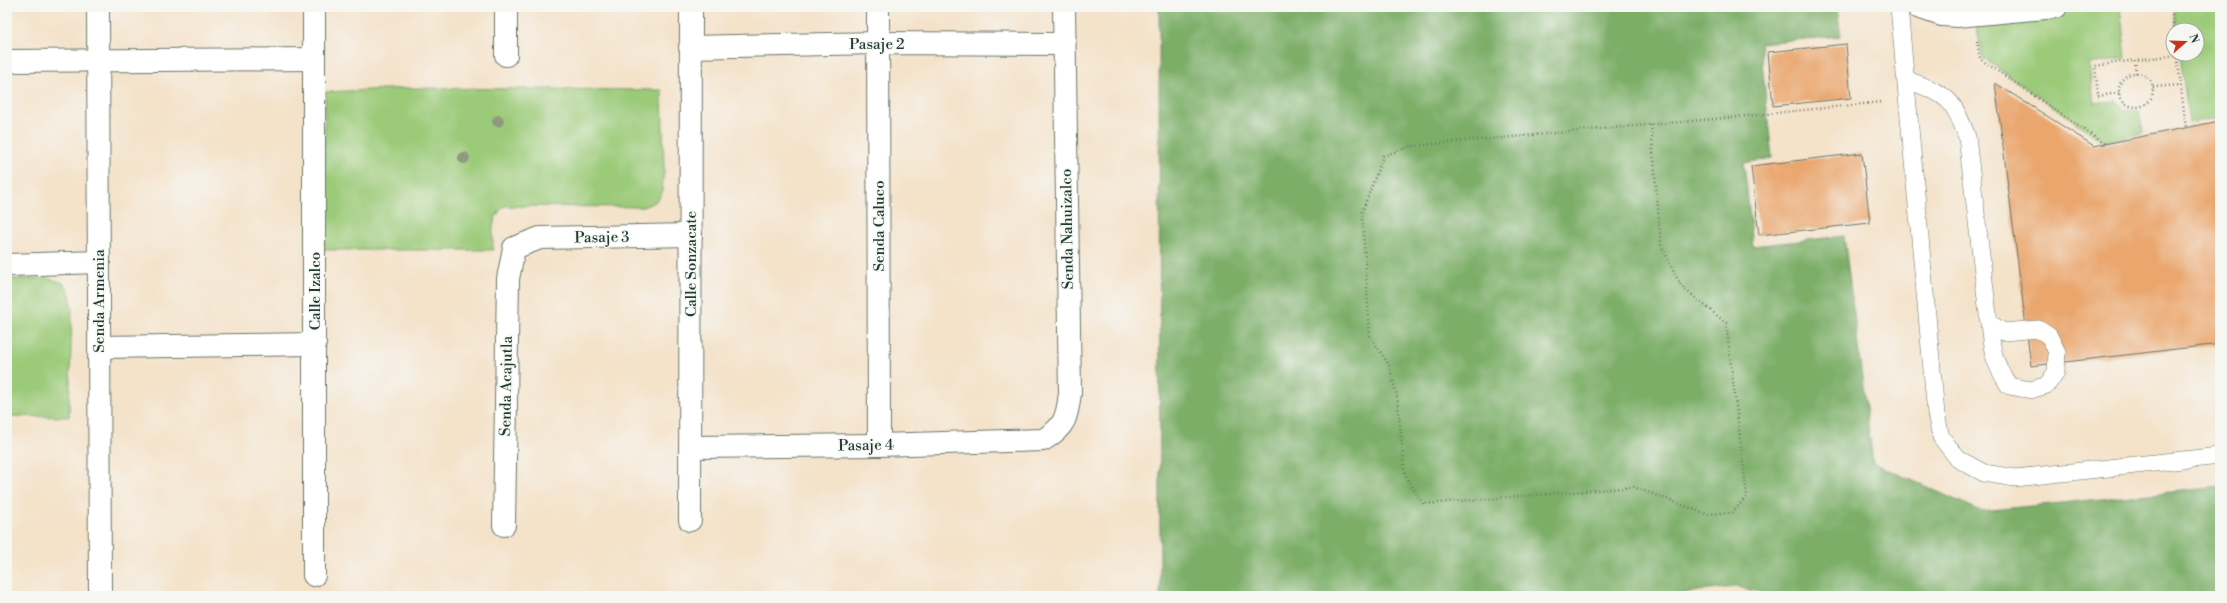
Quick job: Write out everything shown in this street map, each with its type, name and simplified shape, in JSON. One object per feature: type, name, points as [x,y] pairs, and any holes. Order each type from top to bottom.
[{"type":"street","name":"Senda Armenia","points":[[98,7],[100,596]]},
{"type":"street","name":"Calle Izalco","points":[[314,7],[314,575]]},
{"type":"street","points":[[506,7],[506,55]]},
{"type":"street","name":"Calle Sonzacate","points":[[690,7],[690,520]]},
{"type":"street","name":"Senda Caluco","points":[[878,7],[879,445]]},
{"type":"street","name":"Senda Nahuizalco","points":[[1043,440],[1058,431],[1067,415],[1070,393],[1064,7]]},
{"type":"street","points":[[1918,7],[1942,15],[1971,15],[2056,7]]},
{"type":"street","name":"Pasaje 2","points":[[690,46],[878,43],[1064,44]]},
{"type":"street","points":[[7,61],[314,59]]},
{"type":"street","name":"Pasaje 3","points":[[514,248],[540,238],[691,235]]},
{"type":"street","name":"Senda Acajutla","points":[[504,525],[508,279],[514,248]]},
{"type":"street","points":[[7,265],[99,262]]},
{"type":"street","points":[[99,347],[315,344]]},
{"type":"street","name":"Pasaje 4","points":[[690,446],[879,445],[1043,440]]},
{"type":"lane","points":[[1899,7],[1936,414],[1941,437],[1958,459],[1984,474],[2015,478],[2220,456]]},
{"type":"lane","points":[[1906,79],[1943,94],[1958,111],[1967,137],[1989,323],[1997,367],[2009,386],[2031,390],[2048,385],[2056,372],[2058,352],[2049,336],[2038,329],[2004,332],[1989,323]]},
{"type":"path","points":[[2171,7],[2173,22]]},
{"type":"path","points":[[1971,15],[1980,59],[2104,144]]},
{"type":"path","points":[[2119,93],[2098,96],[2094,66],[2165,56]]},
{"type":"path","points":[[2135,60],[2136,73]]},
{"type":"path","points":[[2178,62],[2186,128]]},
{"type":"path","points":[[2136,73],[2147,78],[2153,87],[2152,98],[2148,103],[2139,108],[2133,108],[2124,102],[2119,93],[2119,87],[2125,77],[2136,73]]},
{"type":"path","points":[[2153,87],[2180,85]]},
{"type":"path","points":[[1651,125],[1661,245],[1681,286],[1726,323],[1747,496],[1732,513],[1706,514],[1634,487],[1423,504],[1405,475],[1397,395],[1390,365],[1370,336],[1362,212],[1383,156],[1411,146],[1651,125],[1907,99]]},
{"type":"green space","points":[[1159,7],[1837,7],[1841,36],[1760,43],[1772,158],[1744,163],[1753,246],[1844,236],[1873,463],[1981,511],[2220,487],[2220,596],[1780,596],[1735,587],[1660,596],[1160,596]]},
{"type":"green space","points":[[2120,7],[2126,58],[2089,64],[2094,103],[2117,101],[2125,110],[2139,111],[2143,133],[2104,142],[1983,58],[1975,20]]},
{"type":"green space","points":[[2174,7],[2220,7],[2220,114],[2218,118],[2189,123],[2181,62],[2205,62],[2205,22],[2176,22]]},
{"type":"green space","points":[[410,88],[662,90],[664,168],[662,194],[655,202],[643,207],[504,206],[494,221],[493,250],[324,250],[325,92]]},
{"type":"green space","points":[[48,278],[63,283],[70,294],[72,309],[69,417],[7,416],[7,279]]},
{"type":"building","points":[[1846,44],[1851,98],[1773,106],[1768,52]]},
{"type":"building","points":[[1995,83],[2094,146],[2220,121],[2220,344],[2031,366]]},
{"type":"building","points":[[1862,153],[1870,223],[1759,235],[1751,166]]}]
